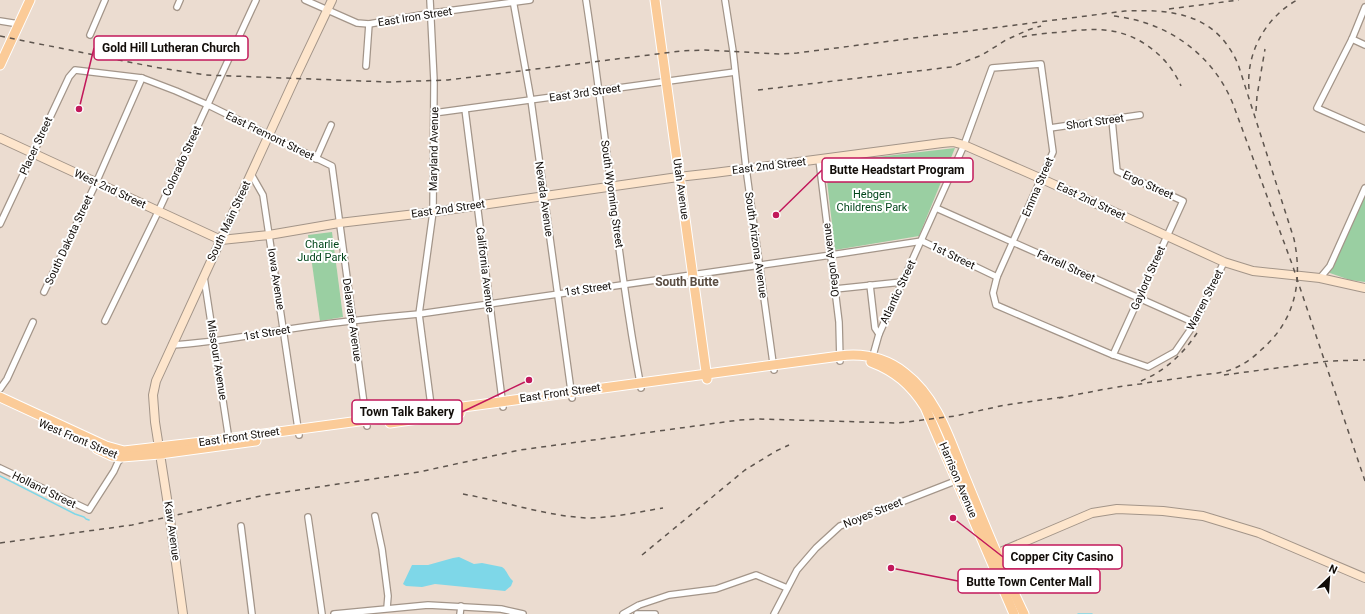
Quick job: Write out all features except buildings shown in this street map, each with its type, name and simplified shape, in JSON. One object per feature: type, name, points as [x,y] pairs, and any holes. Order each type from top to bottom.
[{"type":"main road","points":[[0,65],[30,0]]},
{"type":"main road","name":"Utah Avenue","points":[[655,0],[678,177],[707,377]]},
{"type":"main road","name":"East Front Street","points":[[160,451],[502,405],[571,394],[707,377],[855,355],[885,361],[905,372],[933,403],[934,414]]},
{"type":"main road","name":"West Front Street","points":[[0,397],[123,454]]},
{"type":"main road","name":"West Front Street","points":[[0,404],[112,456],[160,451]]},
{"type":"main road","name":"Harrison Avenue","points":[[934,414],[933,422],[961,478],[994,555],[1024,614]]},
{"type":"main road","name":"Harrison Avenue","points":[[934,414],[953,448],[961,478]]},
{"type":"main road","points":[[933,422],[943,436],[948,448],[953,448]]},
{"type":"main road","name":"Harrison Avenue","points":[[994,555],[1014,614]]},
{"type":"street","points":[[90,35],[105,0]]},
{"type":"street","points":[[177,7],[180,0]]},
{"type":"street","name":"Colorado Street","points":[[105,321],[158,212],[256,0]]},
{"type":"street","name":"East Iron Street","points":[[305,0],[358,23],[369,24],[432,13],[530,0]]},
{"type":"street","name":"South Main Street","points":[[160,451],[155,422],[153,395],[156,380],[332,0]]},
{"type":"street","name":"Maryland Avenue","points":[[430,0],[432,13],[434,113],[433,212],[419,314],[432,414]]},
{"type":"street","name":"South Wyoming Street","points":[[586,0],[610,187],[640,385]]},
{"type":"street","name":"South Arizona Avenue","points":[[725,0],[759,266],[774,367]]},
{"type":"street","name":"Nevada Avenue","points":[[514,1],[531,100],[571,394]]},
{"type":"street","points":[[1365,7],[1352,39],[1317,108],[1365,129]]},
{"type":"street","points":[[0,21],[19,24]]},
{"type":"street","points":[[366,66],[369,24]]},
{"type":"street","points":[[1352,39],[1365,45]]},
{"type":"street","name":"Atlantic Street","points":[[872,359],[879,334],[964,146],[992,68],[1041,64]]},
{"type":"street","name":"Emma Street","points":[[1041,64],[1053,152],[997,277],[993,293],[996,304],[1113,355]]},
{"type":"street","name":"East Fremont Street","points":[[75,70],[142,78],[176,90],[332,166]]},
{"type":"street","name":"Placer Street","points":[[0,224],[69,76],[75,70]]},
{"type":"street","name":"East 3rd Street","points":[[434,113],[735,72]]},
{"type":"street","name":"South Dakota Street","points":[[44,292],[96,183],[142,78]]},
{"type":"street","name":"California Avenue","points":[[465,109],[502,405]]},
{"type":"street","name":"Short Street","points":[[1050,128],[1140,116]]},
{"type":"street","name":"Ergo Street","points":[[1112,120],[1118,171],[1183,201]]},
{"type":"street","points":[[316,159],[331,125]]},
{"type":"street","name":"West 2nd Street","points":[[0,138],[220,240]]},
{"type":"street","name":"East 2nd Street","points":[[220,240],[269,235],[339,223],[433,212],[678,177],[953,142],[1042,179],[1224,262],[1253,271],[1320,278],[1365,288]]},
{"type":"street","name":"Oregon Avenue","points":[[819,160],[839,322],[840,358]]},
{"type":"street","name":"Delaware Avenue","points":[[332,166],[367,423]]},
{"type":"street","name":"Iowa Avenue","points":[[251,174],[263,195],[299,432]]},
{"type":"street","points":[[1320,278],[1330,266],[1365,188]]},
{"type":"street","name":"Gaylord Street","points":[[1113,355],[1183,201]]},
{"type":"street","name":"Farrell Street","points":[[936,208],[1195,323]]},
{"type":"street","name":"1st Street","points":[[172,344],[215,342],[352,320],[419,314],[557,293],[831,256],[922,241],[997,277]]},
{"type":"street","name":"Warren Street","points":[[1113,355],[1148,367],[1175,352],[1195,323],[1224,262]]},
{"type":"street","name":"Missouri Avenue","points":[[204,276],[230,442]]},
{"type":"street","points":[[835,289],[902,282]]},
{"type":"street","points":[[870,285],[875,328],[879,334]]},
{"type":"street","points":[[0,389],[7,379],[33,322]]},
{"type":"street","name":"Kaw Avenue","points":[[160,451],[183,614]]},
{"type":"street","name":"Holland Street","points":[[0,468],[89,510],[123,454]]},
{"type":"street","name":"Noyes Street","points":[[774,614],[797,570],[816,548],[840,526],[961,478]]},
{"type":"street","points":[[994,555],[1092,513],[1117,509],[1163,511],[1203,516],[1259,533],[1365,578]]},
{"type":"street","points":[[375,516],[382,549],[388,596],[387,608]]},
{"type":"street","points":[[308,517],[322,614]]},
{"type":"street","points":[[241,526],[252,614]]},
{"type":"street","points":[[623,614],[639,605],[669,595],[716,589],[756,576],[787,588]]},
{"type":"street","points":[[334,614],[368,612],[387,608],[428,605],[500,609],[523,614]]},
{"type":"street","points":[[460,614],[461,606]]},
{"type":"street","points":[[637,614],[655,614]]},
{"type":"green space","name":"Hebgen Childrens Park","points":[[955,148],[919,236],[835,250],[825,163]]},
{"type":"green space","points":[[1365,188],[1365,282],[1350,280],[1327,272]]},
{"type":"green space","name":"Charlie Judd Park","points":[[332,232],[343,317],[320,321],[308,235]]},
{"type":"water","points":[[459,557],[474,564],[482,563],[502,567],[513,581],[511,586],[505,591],[435,584],[422,587],[406,586],[403,584],[412,565],[428,565]]},
{"type":"waterway","points":[[0,476],[89,520]]},
{"type":"waterway","points":[[1078,614],[1092,614]]},
{"type":"railway","points":[[1169,9],[1239,0]]},
{"type":"railway","points":[[1249,89],[1251,62],[1254,50],[1260,38],[1276,16],[1297,0]]},
{"type":"railway","points":[[0,36],[154,67],[206,75],[388,82],[448,80],[681,51],[703,50],[781,54],[797,53],[1125,11],[1160,11],[1192,18],[1218,34],[1229,47],[1238,64],[1294,239],[1297,255],[1294,300],[1289,313],[1273,339],[1250,360],[1232,369],[1219,373],[1119,387],[1059,398]]},
{"type":"railway","points":[[1114,16],[1134,19],[1170,33],[1201,56],[1224,86],[1233,104],[1292,264],[1365,481]]},
{"type":"railway","points":[[758,90],[951,67],[982,55],[1006,40],[1041,26]]},
{"type":"railway","points":[[1022,37],[1087,30],[1106,30],[1123,34],[1144,43],[1162,58],[1176,76],[1181,86]]},
{"type":"railway","points":[[1256,111],[1265,49]]},
{"type":"railway","points":[[1141,381],[1166,367],[1186,348],[1197,333]]},
{"type":"railway","points":[[1224,375],[1329,361],[1365,360]]},
{"type":"railway","points":[[0,543],[132,525],[265,495],[419,472],[520,450],[739,420],[759,419],[898,423],[955,416],[1005,405],[1063,397]]},
{"type":"railway","points":[[642,555],[745,470],[776,451],[789,445]]},
{"type":"railway","points":[[463,494],[572,517],[596,518],[663,508]]},
{"type":"place","name":"Gold Hill Lutheran Church","points":[[79,109]]},
{"type":"place","name":"Butte Headstart Program","points":[[776,215]]},
{"type":"place","name":"Town Talk Bakery","points":[[529,380]]},
{"type":"place","name":"Copper City Casino","points":[[953,518]]},
{"type":"place","name":"Butte Town Center Mall","points":[[891,568]]},
{"type":"district","name":"South Butte","points":[[687,282]]}]
